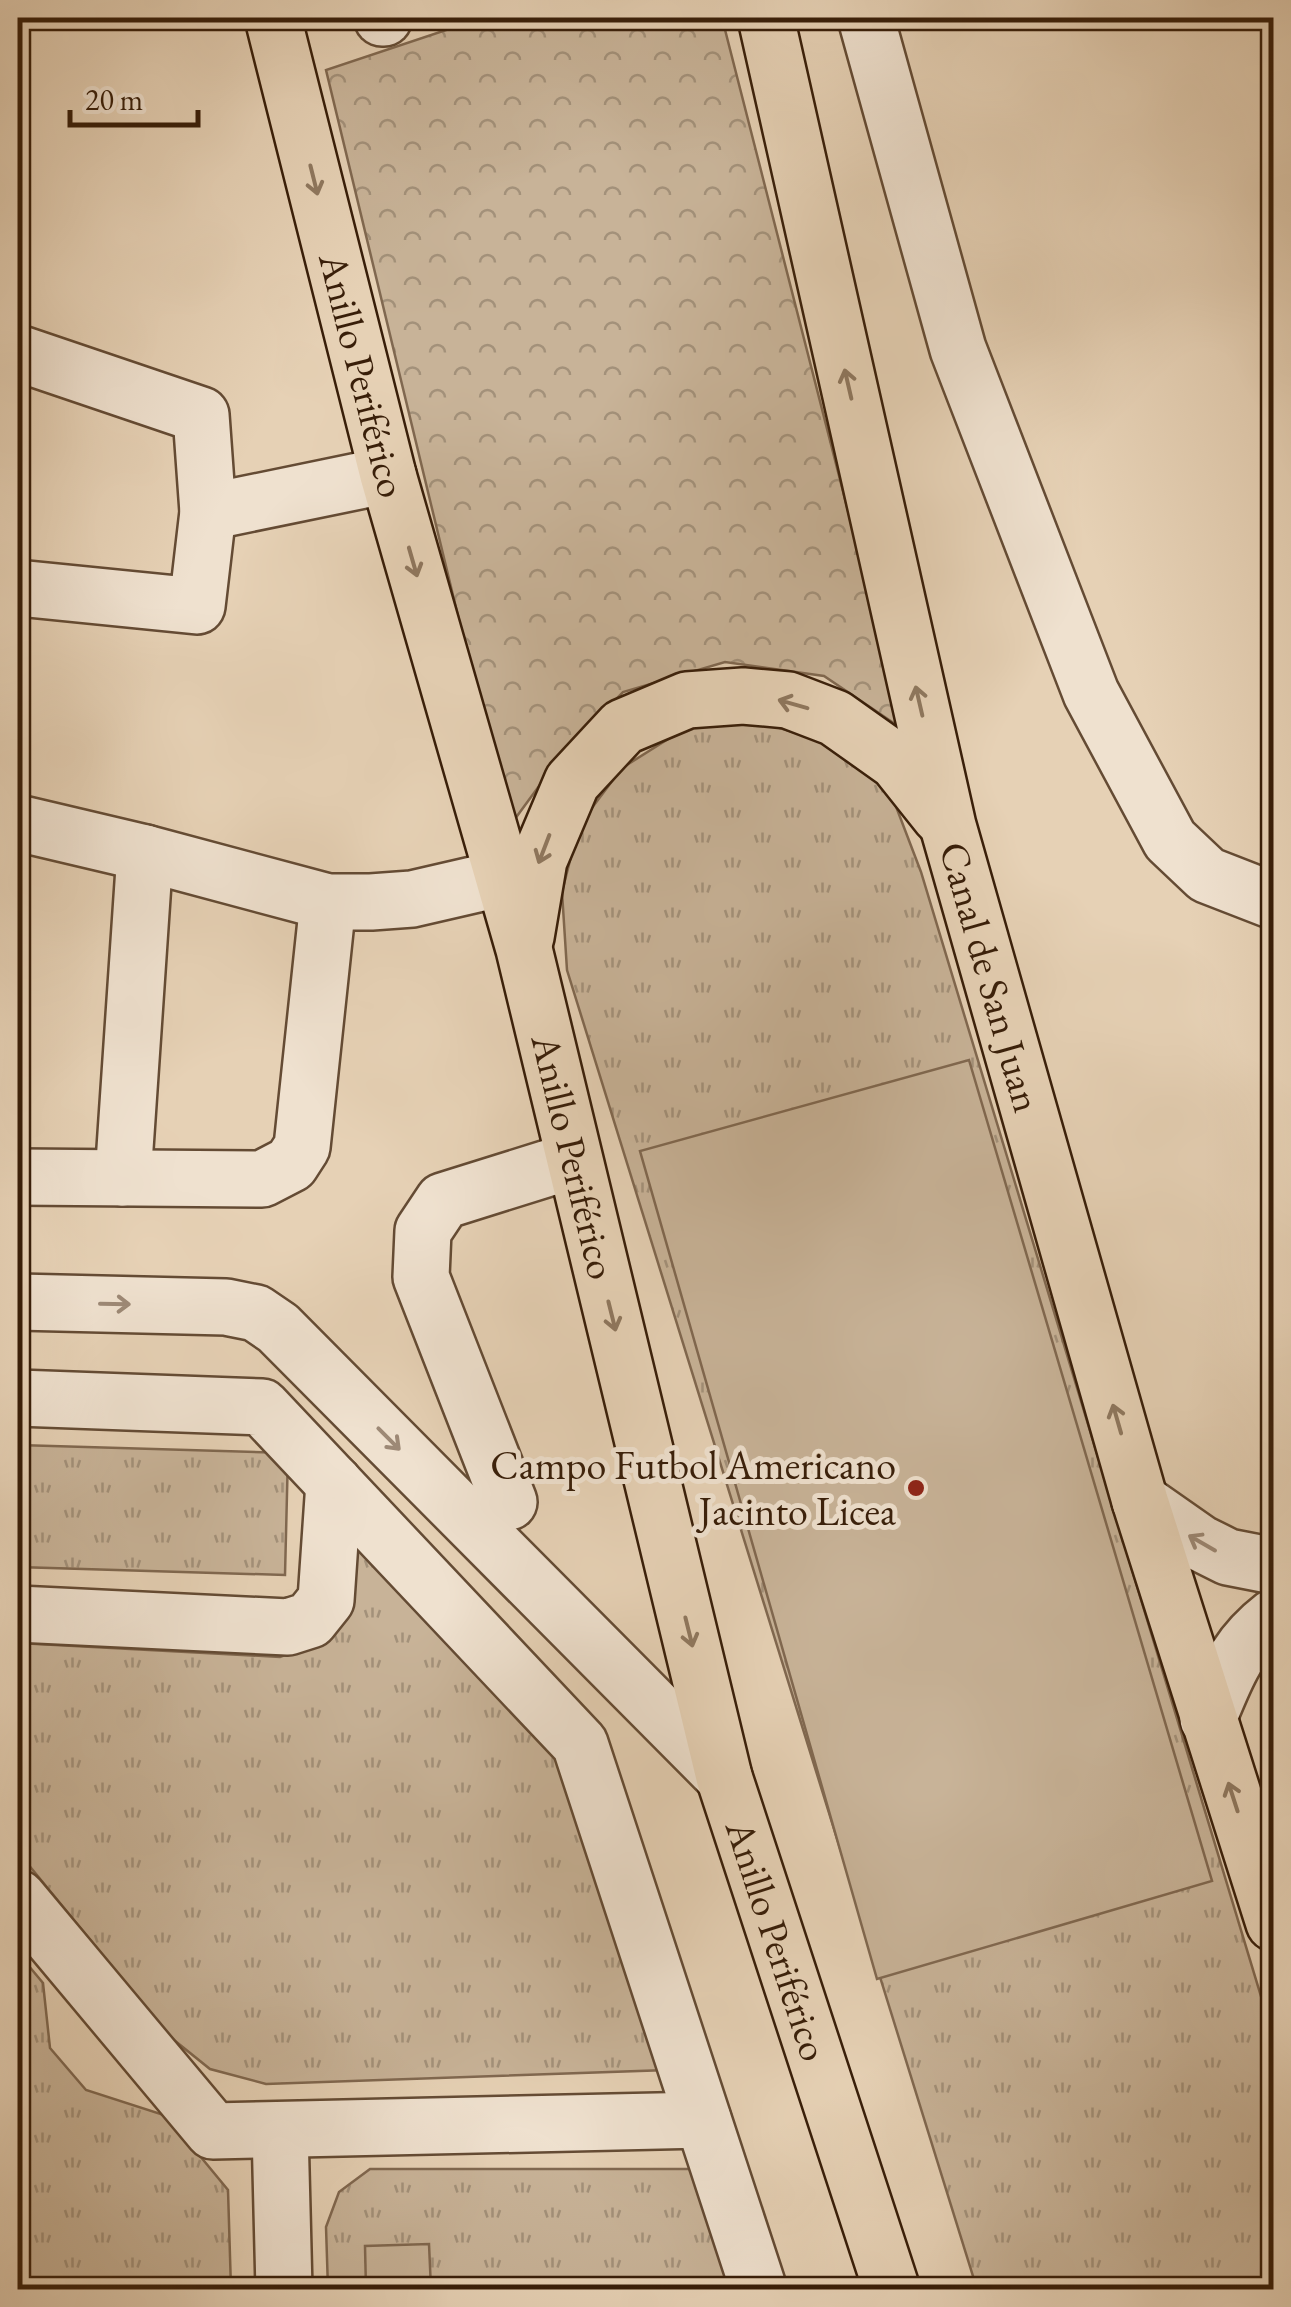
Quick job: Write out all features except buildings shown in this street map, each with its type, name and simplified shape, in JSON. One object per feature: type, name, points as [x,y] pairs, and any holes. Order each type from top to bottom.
[{"type":"main road","name":"Anillo Periférico","points":[[273,18],[388,475],[524,949],[724,1777],[892,2290]]},
{"type":"main road","name":"Canal de San Juan","points":[[766,18],[948,826],[1140,1501],[1274,1923]]},
{"type":"main road","points":[[524,949],[539,860],[572,782],[623,727],[688,700],[743,696],[788,700],[835,718],[897,762],[948,826]]},
{"type":"street","points":[[866,18],[958,349],[1090,693],[1170,840],[1207,875],[1274,901]]},
{"type":"street","points":[[18,353],[200,415],[208,512],[196,606],[18,588]]},
{"type":"street","points":[[208,512],[388,475]]},
{"type":"street","points":[[18,823],[328,902],[412,898],[503,878]]},
{"type":"street","points":[[123,1178],[145,853]]},
{"type":"street","points":[[18,1177],[262,1179],[291,1164],[302,1148],[328,902]]},
{"type":"street","points":[[508,1502],[422,1277],[423,1231],[443,1201],[574,1160]]},
{"type":"street","points":[[18,1302],[226,1307],[256,1313],[278,1328],[724,1777]]},
{"type":"street","points":[[18,1398],[262,1408],[580,1744],[759,2290]]},
{"type":"street","points":[[18,1614],[288,1627],[310,1620],[326,1600],[334,1483]]},
{"type":"street","points":[[1140,1501],[1200,1543],[1228,1557],[1274,1566]]},
{"type":"street","points":[[1208,1719],[1235,1656],[1253,1633],[1274,1617]]},
{"type":"street","points":[[18,1898],[213,2132],[704,2120]]},
{"type":"street","points":[[280,2130],[284,2290]]},
{"type":"green space","points":[[482,18],[722,18],[904,730],[824,676],[725,662],[623,692],[564,752],[509,827],[326,70]]},
{"type":"green space","points":[[692,724],[770,725],[838,746],[892,796],[921,872],[1273,2036],[1273,2289],[977,2289],[567,970],[562,892],[579,825],[622,768]]},
{"type":"green space","name":"Campo Futbol Americano Jacinto Licea","points":[[969,1060],[1212,1881],[877,1979],[640,1151]]},
{"type":"green space","points":[[18,1445],[288,1453],[285,1575],[18,1567]]},
{"type":"green space","points":[[342,1523],[563,1754],[667,2070],[266,2084],[210,2069],[169,2036],[18,1852],[18,1643],[280,1657],[309,1646]]},
{"type":"green space","points":[[18,1953],[43,1983],[50,2048],[86,2090],[167,2116],[228,2190],[231,2289],[18,2289]]},
{"type":"green space","points":[[370,2169],[691,2169],[732,2289],[328,2289],[326,2227],[339,2192]]},
{"type":"green space","points":[[429,2244],[431,2289],[366,2289],[365,2246]]},
{"type":"place","name":"Campo Futbol Americano Jacinto Licea","points":[[916,1488]]}]
